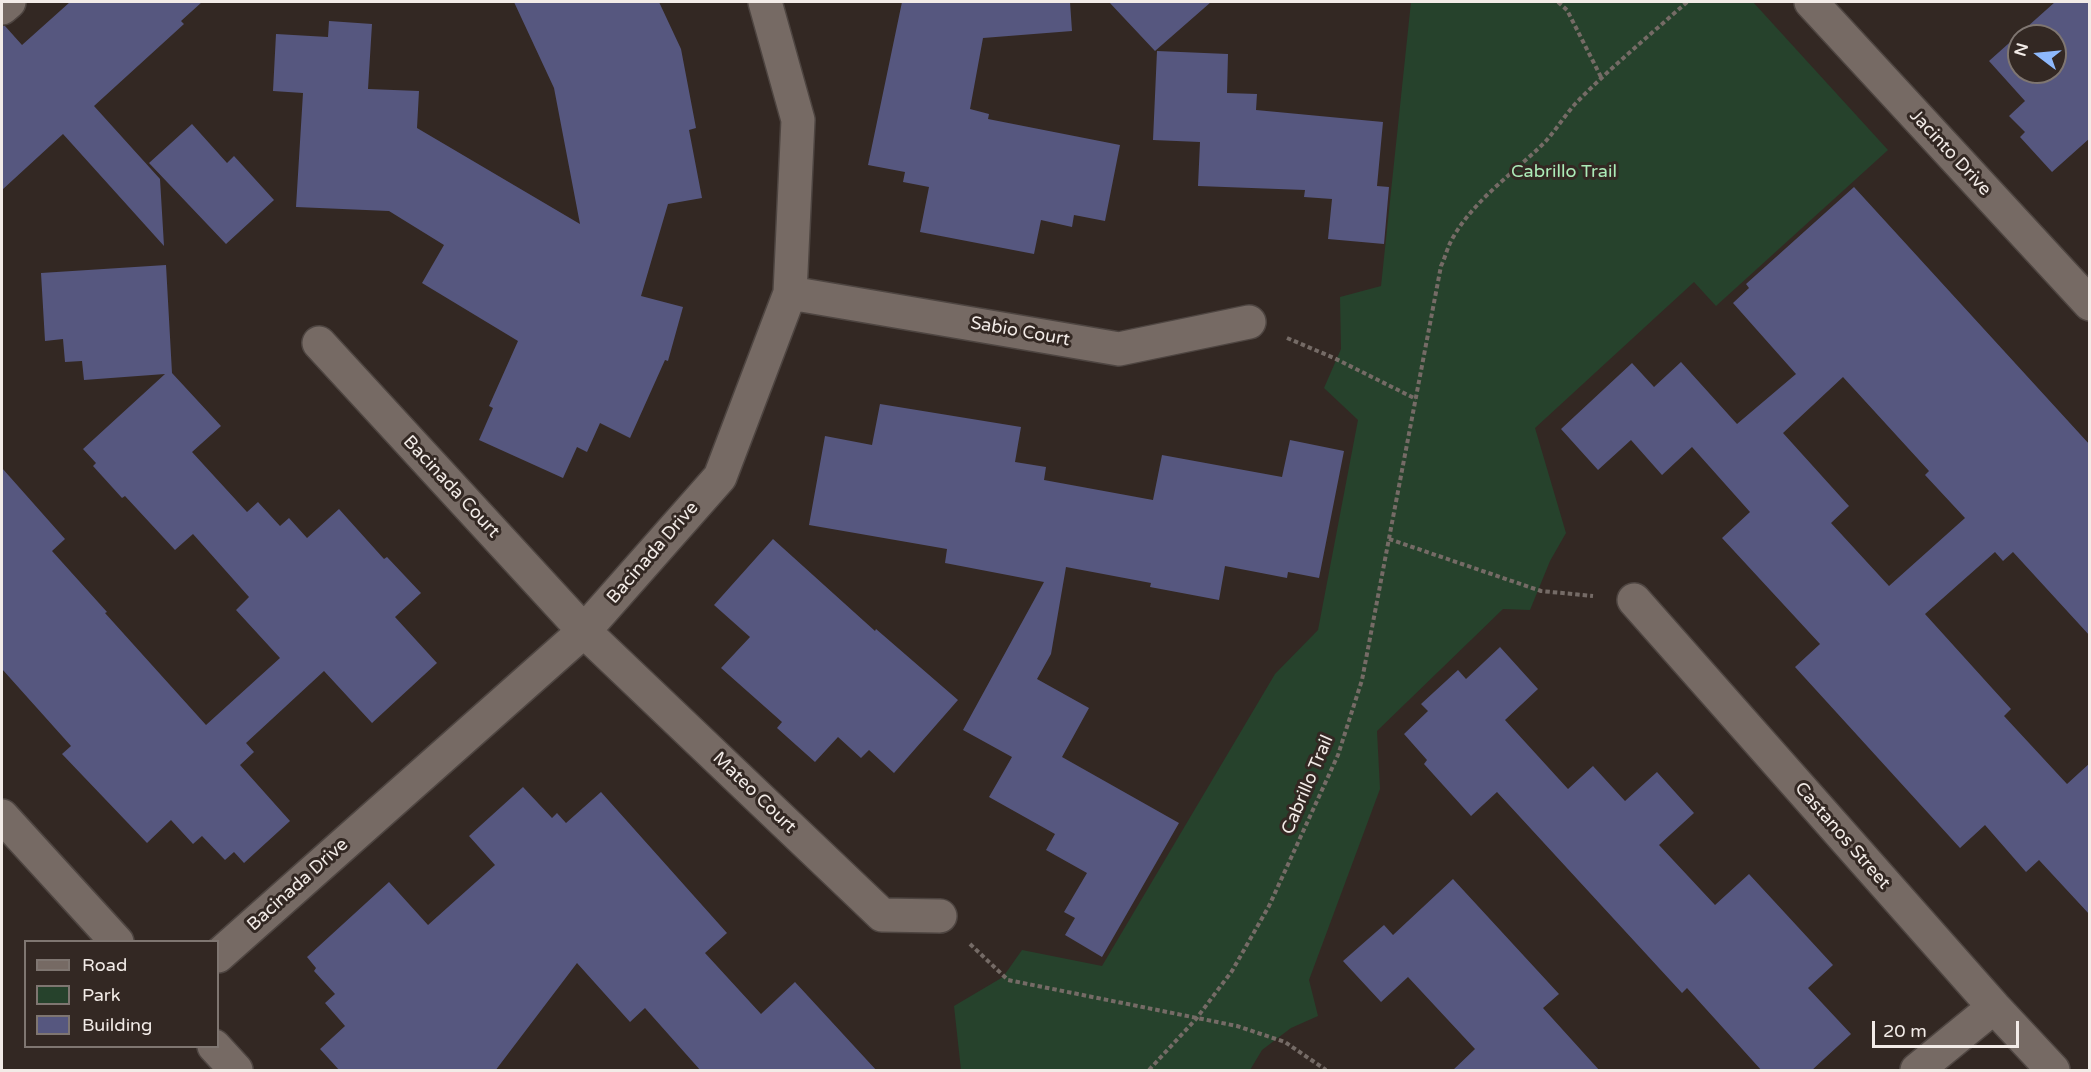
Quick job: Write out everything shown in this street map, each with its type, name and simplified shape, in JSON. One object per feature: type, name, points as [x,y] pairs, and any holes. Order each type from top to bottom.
[{"type":"street","points":[[2,9],[9,2]]},
{"type":"street","name":"Bacinada Drive","points":[[219,955],[584,632],[720,477],[790,293],[798,120],[765,2]]},
{"type":"street","name":"Jacinto Drive","points":[[1811,2],[2084,288]]},
{"type":"street","name":"Sabio Court","points":[[790,293],[1119,349],[1249,322]]},
{"type":"street","name":"Bacinada Court","points":[[319,343],[584,632]]},
{"type":"street","name":"Castanos Street","points":[[1634,600],[2052,1071]]},
{"type":"street","name":"Mateo Court","points":[[584,632],[882,915],[940,916]]},
{"type":"street","points":[[2,816],[115,940]]},
{"type":"street","points":[[1917,1071],[1994,1007]]},
{"type":"street","points":[[215,1048],[236,1071]]},
{"type":"path","points":[[1558,2],[1567,10],[1601,77]]},
{"type":"path","name":"Cabrillo Trail","points":[[1149,1071],[1196,1019],[1232,971],[1269,906],[1338,755],[1362,680],[1442,266],[1451,241],[1468,216],[1495,187],[1547,139],[1574,105],[1601,77],[1687,2]]},
{"type":"path","points":[[1249,322],[1334,358],[1416,399]]},
{"type":"path","points":[[1389,539],[1541,591],[1634,600]]},
{"type":"path","points":[[940,916],[1008,980],[1237,1026],[1285,1042],[1326,1071]]},
{"type":"green space","name":"Cabrillo Trail","points":[[1411,2],[1753,2],[1888,150],[1716,306],[1694,282],[1535,428],[1566,533],[1550,561],[1530,610],[1503,609],[1377,731],[1380,789],[1309,980],[1318,1016],[1291,1028],[1262,1050],[1250,1070],[961,1070],[954,1006],[1003,977],[1022,950],[1102,966],[1275,674],[1318,630],[1358,420],[1324,388],[1341,349],[1340,297],[1381,286]]},
{"type":"building","points":[[70,2],[202,2],[181,21],[184,24],[94,106],[160,179],[164,246],[63,134],[2,190],[2,26],[5,26],[22,45]]},
{"type":"building","points":[[514,2],[659,2],[681,49],[696,128],[689,130],[702,198],[668,204],[641,296],[683,307],[668,361],[665,360],[630,438],[600,423],[587,452],[577,447],[563,478],[479,440],[493,408],[489,406],[518,341],[422,283],[444,245],[389,211],[296,207],[303,93],[273,91],[276,34],[328,37],[329,21],[372,24],[368,89],[419,91],[417,128],[580,224],[554,88]]},
{"type":"building","points":[[902,2],[1070,2],[1072,31],[983,38],[970,109],[989,114],[988,119],[1120,145],[1105,221],[1074,215],[1072,227],[1041,220],[1034,254],[920,232],[929,187],[903,182],[905,172],[868,165]]},
{"type":"building","points":[[1109,2],[1211,2],[1155,51]]},
{"type":"building","points":[[2055,2],[2090,2],[2090,138],[2052,172],[2020,137],[2025,132],[2009,116],[2025,101],[2010,84],[2067,84],[2067,24],[2030,24]]},
{"type":"building","points":[[2007,45],[2007,81],[1989,61]]},
{"type":"building","points":[[1157,51],[1228,54],[1227,93],[1257,94],[1256,110],[1383,122],[1377,186],[1389,187],[1384,244],[1328,239],[1332,199],[1304,197],[1305,190],[1198,186],[1200,142],[1153,140]]},
{"type":"building","points":[[192,124],[227,163],[234,156],[274,200],[226,244],[149,163]]},
{"type":"building","points":[[1854,187],[2090,445],[2090,636],[2013,552],[2003,561],[1995,552],[1925,614],[2011,709],[2004,716],[2067,784],[2090,763],[2090,915],[2039,860],[2026,872],[1985,825],[1960,848],[1795,667],[1820,644],[1722,538],[1750,512],[1692,447],[1662,475],[1631,440],[1598,470],[1561,429],[1632,363],[1654,387],[1681,362],[1737,424],[1796,374],[1733,303],[1749,288],[1746,284]],"holes":[[[1843,377],[1929,471],[1925,475],[1965,518],[1889,586],[1831,523],[1849,506],[1783,433]]]},
{"type":"building","points":[[166,265],[172,373],[221,426],[192,452],[247,512],[258,502],[280,526],[289,518],[307,538],[339,509],[384,559],[387,557],[421,593],[395,617],[437,663],[372,723],[324,671],[246,743],[254,752],[240,765],[290,821],[244,863],[234,852],[225,860],[202,836],[193,844],[171,820],[147,843],[62,754],[71,746],[2,669],[2,468],[65,539],[52,551],[206,725],[280,658],[236,610],[249,597],[193,534],[175,550],[125,496],[122,498],[93,466],[96,463],[83,449],[165,374],[84,380],[82,361],[65,362],[63,339],[45,341],[41,273]]},
{"type":"building","points":[[880,404],[1021,427],[1015,462],[1046,467],[1044,480],[1153,500],[1162,455],[1282,477],[1290,440],[1344,451],[1319,578],[1288,572],[1287,578],[1225,566],[1219,600],[1150,587],[1151,583],[1066,567],[1051,654],[1037,679],[1089,708],[1062,757],[1179,823],[1102,957],[1065,935],[1075,918],[1064,912],[1087,873],[1046,850],[1055,834],[989,797],[1012,757],[963,730],[1044,582],[945,563],[947,549],[809,525],[825,436],[872,445]]},
{"type":"building","points":[[773,539],[875,631],[876,629],[958,700],[894,773],[869,750],[861,758],[838,737],[815,762],[777,728],[782,722],[721,668],[750,637],[714,605]]},
{"type":"building","points":[[1500,647],[1538,689],[1505,720],[1568,789],[1593,766],[1625,801],[1657,772],[1694,813],[1659,845],[1715,905],[1749,874],[1833,965],[1808,988],[1851,1034],[1811,1071],[1762,1071],[1687,988],[1682,993],[1497,792],[1471,816],[1424,764],[1427,760],[1404,734],[1428,711],[1421,704],[1458,670],[1466,679]]},
{"type":"building","points":[[523,787],[552,818],[557,813],[566,823],[601,792],[727,933],[705,953],[761,1014],[795,982],[877,1071],[701,1071],[645,1008],[630,1022],[577,963],[495,1071],[340,1071],[320,1049],[345,1026],[325,1003],[335,994],[314,971],[316,968],[307,957],[389,882],[428,925],[495,865],[469,836]]},
{"type":"building","points":[[1453,879],[1559,994],[1543,1008],[1600,1071],[1452,1071],[1475,1049],[1408,977],[1381,1002],[1343,961],[1384,925],[1393,935]]}]
